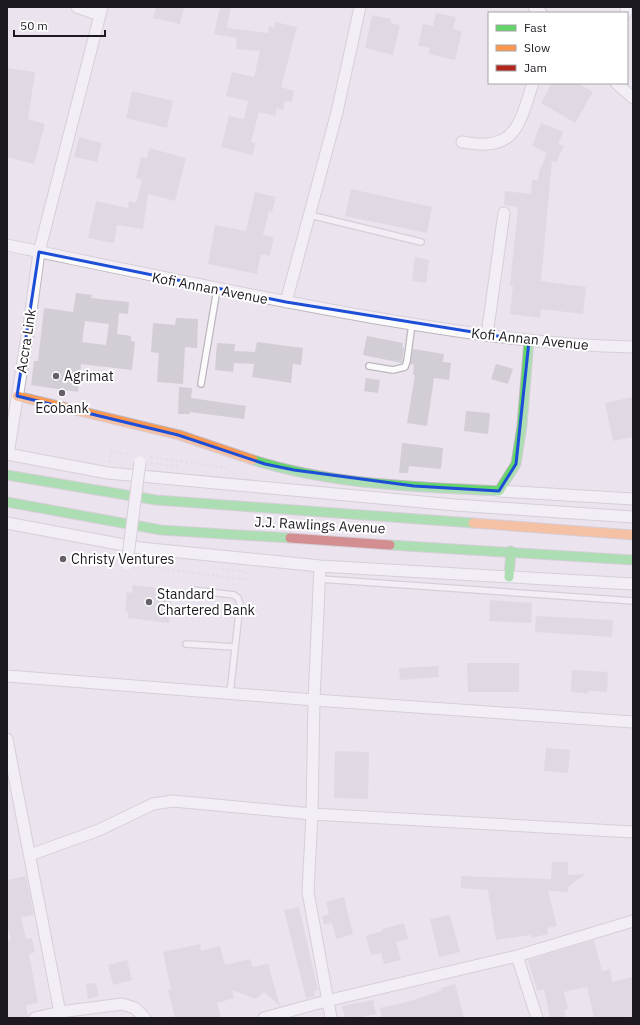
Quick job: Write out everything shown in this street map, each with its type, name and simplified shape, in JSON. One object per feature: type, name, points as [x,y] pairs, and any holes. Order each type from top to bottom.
[{"type":"main road","points":[[15,396],[178,435],[265,464],[294,470],[414,486],[500,491],[516,464],[522,426],[529,341]]},
{"type":"main road","name":"J.J. Rawlings Avenue","points":[[7,475],[156,500],[506,527],[633,535]]},
{"type":"main road","name":"J.J. Rawlings Avenue","points":[[7,502],[161,530],[633,560]]},
{"type":"main road","points":[[506,509],[506,527]]},
{"type":"main road","points":[[509,577],[510,551]]},
{"type":"street","points":[[39,252],[101,11],[77,7]]},
{"type":"street","points":[[286,302],[337,112],[360,7]]},
{"type":"street","points":[[462,142],[487,144],[507,138],[517,129],[533,84]]},
{"type":"street","points":[[617,84],[633,98]]},
{"type":"street","points":[[487,335],[504,213]]},
{"type":"street","name":"Kofi Annan Avenue","points":[[7,246],[217,289],[412,324],[529,341],[580,346],[633,348]]},
{"type":"street","name":"Accra Link","points":[[7,454],[9,429],[39,252]]},
{"type":"street","points":[[7,454],[108,473],[506,509],[633,517]]},
{"type":"street","points":[[127,564],[141,458]]},
{"type":"street","points":[[500,491],[633,499]]},
{"type":"street","points":[[7,523],[140,548],[320,566],[633,584]]},
{"type":"street","points":[[320,566],[308,892],[326,1001],[331,1018]]},
{"type":"street","points":[[7,676],[314,700],[633,722]]},
{"type":"street","points":[[7,739],[61,1015]]},
{"type":"street","points":[[30,855],[99,830],[153,804],[173,801],[312,814],[633,832]]},
{"type":"street","points":[[264,1018],[326,1001],[517,956],[633,921]]},
{"type":"street","points":[[517,956],[537,1018]]},
{"type":"street","points":[[35,1018],[122,1004],[135,1008],[145,1018]]},
{"type":"lane","points":[[310,215],[421,242]]},
{"type":"lane","points":[[202,384],[217,289]]},
{"type":"lane","points":[[368,366],[393,370],[405,367],[412,324]]},
{"type":"lane","points":[[320,579],[633,601]]},
{"type":"lane","points":[[193,590],[234,595],[238,598],[240,604],[230,693]]},
{"type":"lane","points":[[186,644],[235,647]]},
{"type":"path","points":[[111,452],[186,468]]},
{"type":"path","points":[[141,458],[233,468]]},
{"type":"path","points":[[127,564],[246,580],[247,572],[216,568]]},
{"type":"highlighted area","points":[[39,252],[286,302],[529,341],[516,464],[499,491],[414,486],[294,470],[265,464],[178,435],[17,396]]},
{"type":"building","points":[[156,7],[184,7],[180,24],[153,18]]},
{"type":"building","points":[[220,7],[231,7],[227,28],[268,33],[269,26],[274,28],[275,22],[297,27],[281,87],[294,91],[292,102],[285,101],[283,110],[277,108],[275,116],[259,112],[251,142],[256,143],[252,155],[221,147],[229,116],[244,119],[248,101],[226,96],[232,72],[254,77],[260,51],[236,49],[237,38],[214,34]]},
{"type":"building","points":[[436,13],[456,17],[453,29],[462,31],[455,60],[429,54],[430,48],[418,46],[423,24],[433,26]]},
{"type":"building","points":[[372,15],[391,19],[391,23],[400,25],[393,55],[365,48]]},
{"type":"building","points":[[7,68],[35,72],[28,119],[45,124],[34,164],[7,157]]},
{"type":"building","points":[[551,84],[580,84],[593,92],[575,123],[541,103]]},
{"type":"building","points":[[132,91],[173,101],[167,128],[126,118]]},
{"type":"building","points":[[541,123],[563,132],[558,144],[564,146],[556,163],[552,161],[541,281],[586,287],[583,314],[541,309],[540,318],[510,314],[513,286],[510,286],[518,207],[504,205],[505,191],[531,194],[532,180],[538,180],[539,172],[547,153],[532,146]]},
{"type":"building","points":[[79,137],[102,143],[97,162],[74,157]]},
{"type":"building","points":[[149,148],[186,158],[175,201],[148,194],[143,229],[117,225],[114,243],[88,238],[96,201],[128,208],[129,201],[136,203],[142,180],[136,178],[141,157],[147,158]]},
{"type":"building","points":[[351,189],[432,207],[427,233],[345,216]]},
{"type":"building","points":[[255,192],[276,197],[272,212],[269,211],[263,235],[274,237],[270,256],[261,254],[257,274],[208,264],[215,225],[246,231]]},
{"type":"building","points":[[415,257],[429,260],[426,283],[412,281]]},
{"type":"building","points":[[76,293],[92,295],[91,298],[129,302],[128,314],[119,313],[117,334],[131,336],[131,341],[135,342],[132,370],[81,364],[78,392],[31,385],[34,361],[38,361],[44,308],[73,312]],"holes":[[[85,321],[109,324],[106,345],[82,342]]]},
{"type":"building","points":[[176,318],[198,319],[197,348],[185,347],[183,384],[157,382],[159,353],[151,352],[153,323],[175,325]]},
{"type":"building","points":[[367,336],[403,343],[402,347],[404,348],[402,363],[363,355]]},
{"type":"building","points":[[257,342],[303,348],[301,365],[293,364],[291,383],[252,377],[254,364],[234,363],[233,372],[215,370],[217,343],[235,344],[234,351],[255,352]]},
{"type":"building","points":[[413,349],[444,354],[443,362],[451,363],[449,380],[434,378],[427,426],[407,423],[415,375],[413,375],[414,365],[410,364]]},
{"type":"building","points":[[496,364],[513,369],[508,384],[491,379]]},
{"type":"building","points":[[366,378],[380,380],[378,393],[364,391]]},
{"type":"building","points":[[179,387],[192,388],[191,398],[246,406],[244,419],[190,412],[190,414],[178,414]]},
{"type":"building","points":[[633,397],[633,437],[613,441],[605,403]]},
{"type":"building","points":[[466,411],[490,413],[488,434],[464,431]]},
{"type":"building","points":[[402,443],[443,448],[441,469],[409,466],[408,473],[399,473]]},
{"type":"building","name":"Standard Chartered Bank","points":[[133,585],[173,590],[169,623],[128,618],[128,612],[125,611],[127,592],[132,593]]},
{"type":"building","points":[[490,600],[532,603],[531,623],[489,621]]},
{"type":"building","points":[[536,616],[613,620],[612,637],[535,632]]},
{"type":"building","points":[[467,663],[519,663],[519,692],[468,692]]},
{"type":"building","points":[[438,666],[439,677],[400,680],[399,668]]},
{"type":"building","points":[[572,670],[608,672],[607,692],[588,691],[589,694],[571,692]]},
{"type":"building","points":[[546,748],[570,750],[568,773],[544,771]]},
{"type":"building","points":[[335,751],[369,752],[368,799],[334,798]]},
{"type":"building","points":[[552,862],[568,862],[568,875],[586,874],[568,887],[568,892],[548,891],[557,926],[547,928],[548,934],[532,938],[531,935],[496,940],[488,890],[461,888],[461,876],[551,879]]},
{"type":"building","points":[[26,876],[34,915],[21,917],[26,939],[32,938],[35,952],[29,954],[38,1003],[26,1005],[28,1017],[7,1018],[7,941],[11,940],[7,924],[7,880]]},
{"type":"building","points":[[344,897],[353,934],[336,939],[332,923],[324,925],[322,916],[329,914],[326,902]]},
{"type":"building","points":[[299,907],[318,990],[314,991],[315,996],[306,998],[284,910]]},
{"type":"building","points":[[450,915],[460,952],[439,957],[430,919]]},
{"type":"building","points":[[404,923],[408,939],[396,942],[401,960],[384,964],[381,953],[371,955],[366,936],[382,931],[382,929]]},
{"type":"building","points":[[594,940],[602,971],[610,969],[612,982],[633,977],[633,1016],[626,1018],[594,1018],[587,987],[564,992],[568,1009],[564,1010],[566,1018],[550,1018],[544,989],[537,991],[528,960]]},
{"type":"building","points":[[200,944],[201,951],[220,946],[225,965],[250,959],[253,967],[268,964],[280,1006],[264,992],[256,999],[232,990],[234,998],[217,1003],[221,1018],[175,1018],[168,990],[171,990],[163,952]]},
{"type":"building","points":[[127,960],[132,980],[113,985],[108,965]]},
{"type":"building","points":[[96,983],[99,996],[88,999],[86,984]]},
{"type":"building","points":[[455,984],[464,1018],[382,1018],[380,1008],[411,1001],[442,990],[441,988]]},
{"type":"building","points":[[373,1000],[376,1014],[358,1018],[345,1018],[342,1006]]},
{"type":"traffic: fast","points":[[253,460],[313,475],[344,480],[406,486],[499,491],[516,464],[522,426],[529,341]]},
{"type":"traffic: fast","points":[[7,475],[156,500],[473,523]]},
{"type":"traffic: fast","points":[[7,502],[161,530],[290,538]]},
{"type":"traffic: fast","points":[[390,545],[633,560]]},
{"type":"traffic: fast","points":[[509,577],[511,551]]},
{"type":"traffic: slow","points":[[17,396],[179,435],[253,460]]},
{"type":"traffic: slow","points":[[473,523],[633,535]]},
{"type":"traffic: jam","points":[[290,538],[390,545]]},
{"type":"place","name":"Agrimat","points":[[56,376]]},
{"type":"place","name":"Ecobank","points":[[62,393]]},
{"type":"place","name":"Christy Ventures","points":[[63,559]]},
{"type":"place","name":"Standard Chartered Bank","points":[[149,602]]}]
